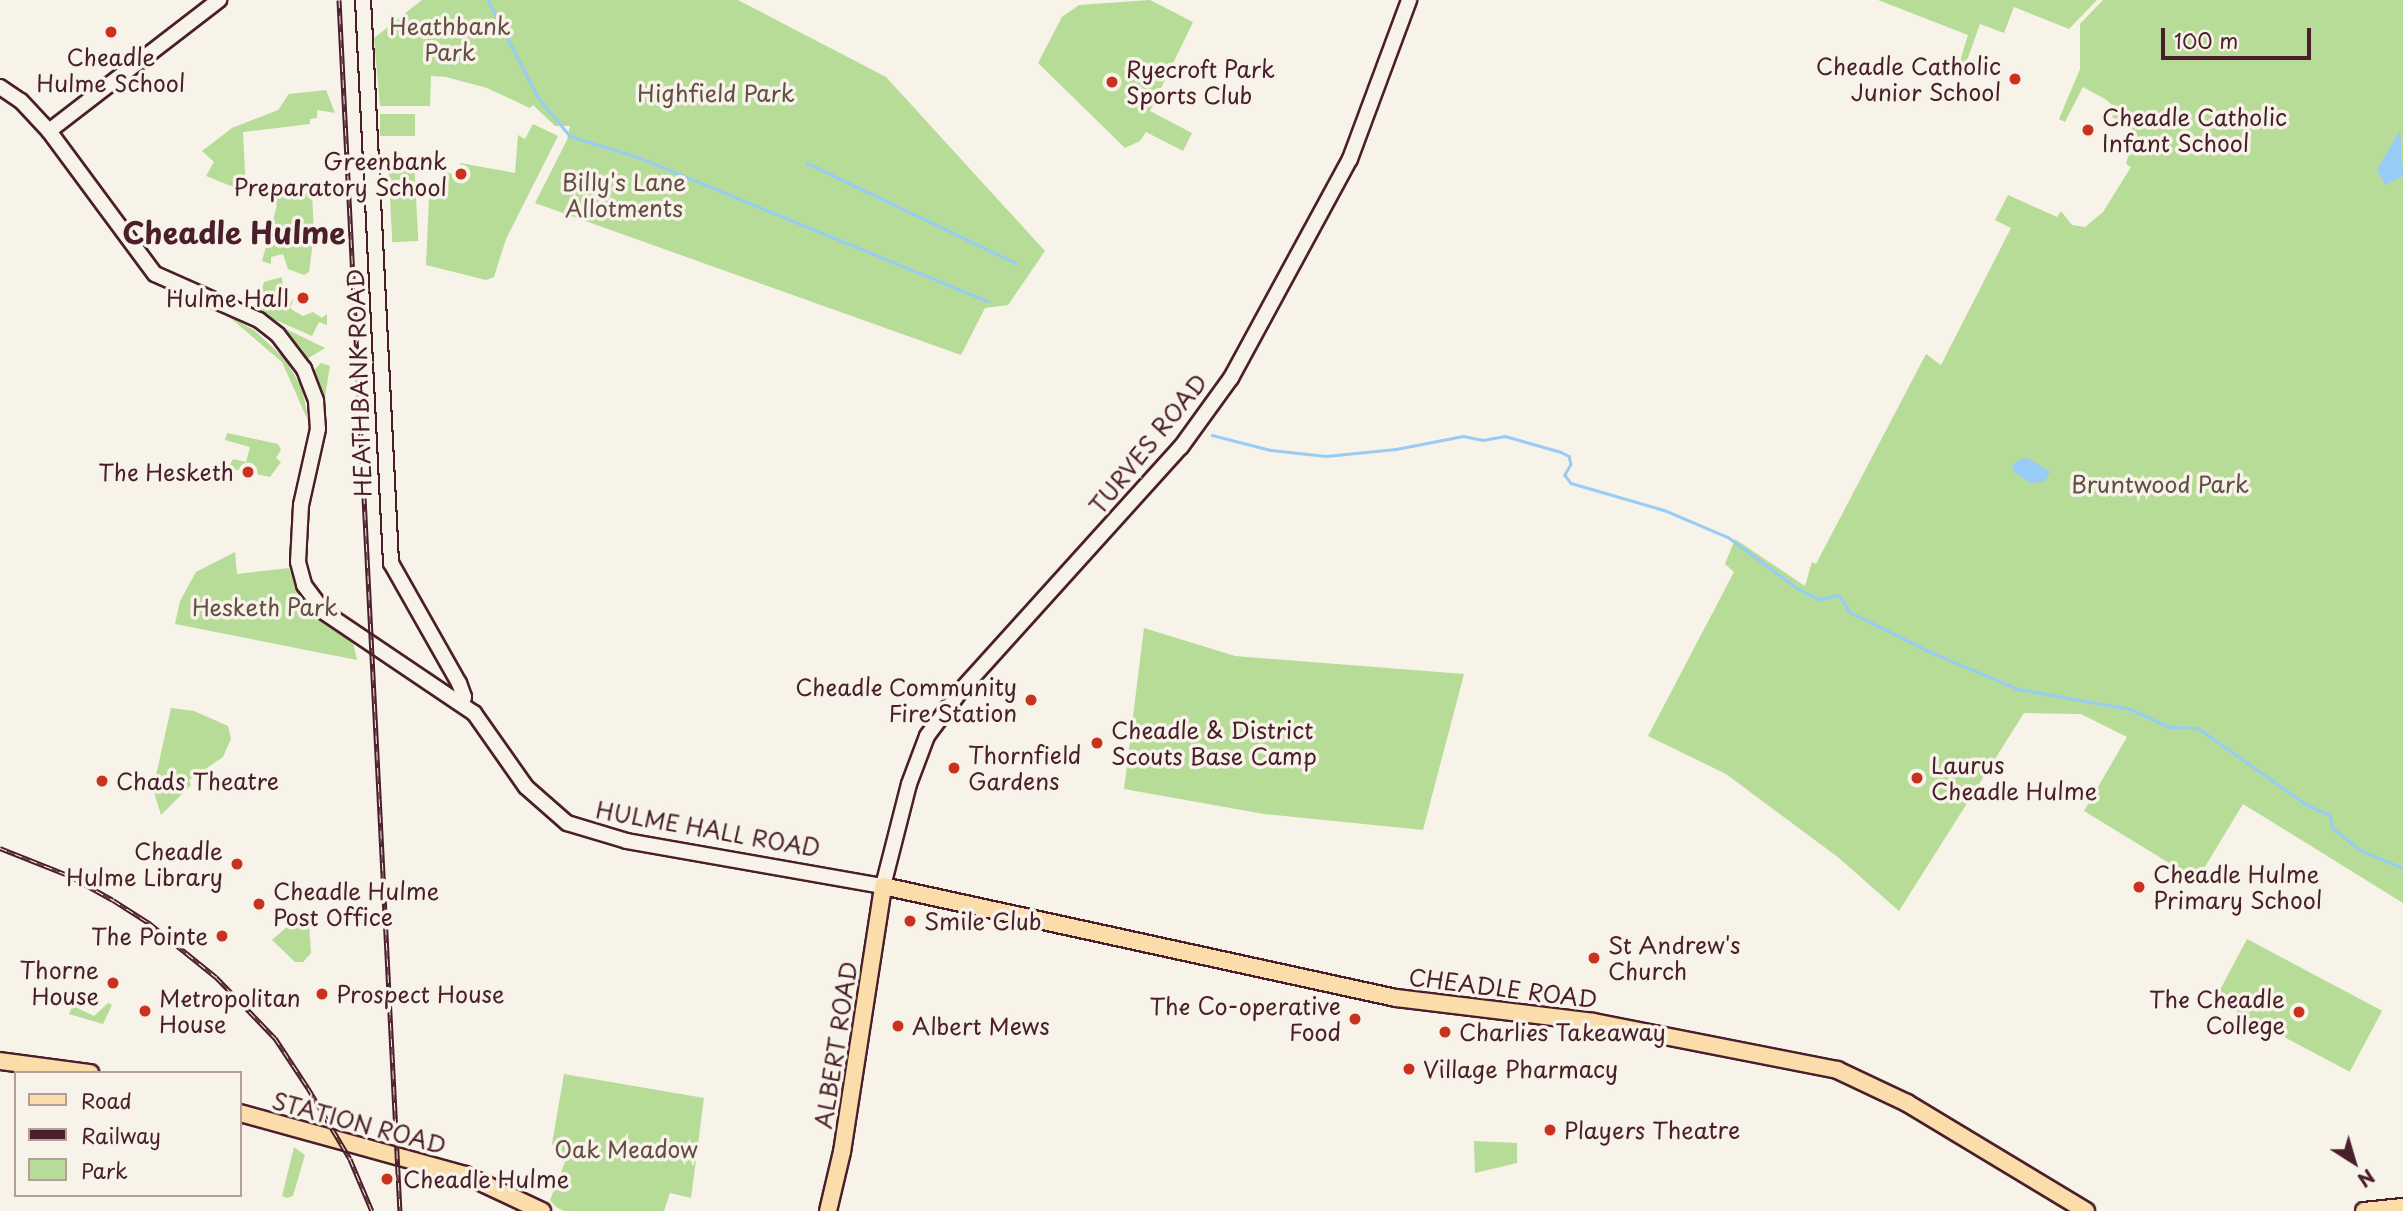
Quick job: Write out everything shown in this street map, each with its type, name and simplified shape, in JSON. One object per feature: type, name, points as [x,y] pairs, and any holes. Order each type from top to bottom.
[{"type":"main road","name":"ALBERT ROAD","points":[[828,1211],[842,1152],[883,886]]},
{"type":"main road","name":"CHEADLE ROAD","points":[[883,886],[1106,938],[1396,998],[1593,1022],[1838,1070],[1907,1102],[2086,1211]]},
{"type":"main road","points":[[0,1061],[75,1071]]},
{"type":"main road","name":"STATION ROAD","points":[[242,1114],[465,1175],[542,1211]]},
{"type":"main road","points":[[2364,1211],[2403,1208]]},
{"type":"street","points":[[49,131],[219,0]]},
{"type":"street","name":"HEATHBANK ROAD","points":[[363,0],[391,563],[459,683],[464,697],[461,703]]},
{"type":"street","name":"TURVES ROAD","points":[[883,886],[909,784],[927,736],[962,690],[1181,447],[1231,378],[1350,159],[1409,0]]},
{"type":"street","name":"HULME HALL ROAD","points":[[0,86],[49,131],[155,274],[259,320],[289,347],[304,369],[317,413],[297,538],[304,584],[324,612],[364,642],[474,713],[540,803],[578,828],[883,886]]},
{"type":"green space","name":"Highfield Park","points":[[422,0],[738,0],[886,77],[1045,251],[1008,305],[985,308],[961,355],[535,203],[567,140],[570,126],[555,126],[533,105],[530,108],[487,88],[446,77],[431,76],[430,106],[380,106],[374,38]]},
{"type":"green space","name":"Ryecroft Park Sports Club","points":[[1150,0],[1193,22],[1150,111],[1192,133],[1183,151],[1146,132],[1140,141],[1125,148],[1038,63],[1062,17],[1079,5]]},
{"type":"green space","points":[[1878,0],[2097,0],[2069,29],[2014,7],[2004,33],[1980,24],[1965,66],[1959,64],[1968,35]]},
{"type":"green space","name":"Bruntwood Park","points":[[2103,0],[2403,0],[2403,903],[2243,804],[2197,880],[2084,811],[2127,737],[2081,714],[2024,713],[1899,911],[1839,858],[1726,774],[1648,736],[1734,572],[1725,564],[1735,539],[1805,586],[1812,562],[1816,564],[1926,354],[1941,365],[2011,228],[1995,220],[2008,195],[2057,217],[2061,211],[2072,225],[2085,227],[2103,212],[2131,167],[2126,164],[2132,141],[2126,138],[2132,127],[2112,117],[2117,109],[2105,99],[2083,87],[2065,122],[2059,119],[2080,69],[2080,24]]},
{"type":"green space","points":[[326,90],[335,113],[317,110],[317,118],[310,119],[310,124],[243,132],[246,192],[206,176],[214,162],[202,151],[232,128],[278,110],[289,94]]},
{"type":"green space","points":[[380,114],[415,114],[415,136],[380,136]]},
{"type":"green space","points":[[533,124],[558,136],[506,239],[494,277],[486,280],[426,265],[429,198],[444,199],[447,173],[459,174],[460,163],[515,173],[518,135],[525,139]]},
{"type":"green space","points":[[414,159],[418,241],[392,242],[388,160]]},
{"type":"green space","points":[[312,193],[314,233],[309,272],[304,275],[288,269],[283,254],[271,257],[271,264],[262,261],[277,205],[262,194]]},
{"type":"green space","points":[[282,277],[284,300],[290,303],[294,299],[290,308],[303,316],[313,312],[322,318],[327,314],[327,325],[319,322],[312,336],[255,311],[264,282]]},
{"type":"green space","points":[[228,316],[254,330],[285,359],[302,388],[309,423],[282,362]]},
{"type":"green space","points":[[278,325],[325,348],[307,359]]},
{"type":"green space","points":[[321,363],[330,366],[323,409],[313,371]]},
{"type":"green space","points":[[227,433],[278,444],[281,450],[276,458],[281,462],[270,477],[228,468],[233,459],[246,462],[250,447],[225,440]]},
{"type":"green space","name":"Hesketh Park","points":[[235,552],[237,574],[289,568],[307,606],[352,638],[357,660],[175,624],[180,601],[196,572]]},
{"type":"green space","points":[[1144,628],[1235,656],[1464,674],[1423,830],[1264,814],[1124,789]]},
{"type":"green space","points":[[171,708],[194,711],[228,726],[231,739],[223,757],[189,780],[191,785],[161,815],[153,789]]},
{"type":"green space","points":[[309,923],[311,953],[303,962],[295,962],[272,940],[288,926]]},
{"type":"green space","points":[[2247,939],[2382,1011],[2350,1072],[2215,1000]]},
{"type":"green space","points":[[80,990],[75,1007],[94,1016],[108,1003],[112,1005],[103,1024],[69,1014]]},
{"type":"green space","name":"Oak Meadow","points":[[564,1074],[704,1098],[691,1198],[670,1193],[664,1211],[564,1211],[556,1207],[550,1200],[565,1162],[552,1144]]},
{"type":"green space","points":[[1474,1141],[1517,1143],[1517,1163],[1475,1173]]},
{"type":"green space","points":[[294,1147],[305,1155],[293,1196],[287,1198],[282,1196]]},
{"type":"water","points":[[2400,130],[2403,176],[2385,185],[2377,170]]},
{"type":"water","points":[[2027,457],[2050,472],[2045,482],[2030,483],[2012,470],[2015,462]]},
{"type":"waterway","points":[[488,0],[538,97],[570,136],[638,157],[987,301]]},
{"type":"waterway","points":[[807,163],[1016,263]]},
{"type":"waterway","points":[[1212,435],[1271,450],[1326,456],[1396,449],[1463,436],[1483,440],[1505,436],[1561,452],[1569,456],[1571,464],[1565,475],[1571,483],[1664,510],[1728,537],[1797,588],[1819,599],[1839,595],[1850,612],[1933,653],[2018,689],[2130,709],[2169,727],[2198,728],[2307,805],[2330,815],[2333,828],[2360,850],[2403,868]]},
{"type":"railway","points":[[339,0],[400,1211]]},
{"type":"railway","points":[[0,848],[68,875],[113,900],[149,923],[216,977],[275,1038],[350,1159],[372,1211]]},
{"type":"place","name":"Cheadle Hulme School","points":[[111,32]]},
{"type":"place","name":"Cheadle Catholic Junior School","points":[[2015,79]]},
{"type":"place","name":"Ryecroft Park Sports Club","points":[[1112,82]]},
{"type":"place","name":"Cheadle Catholic Infant School","points":[[2088,130]]},
{"type":"place","name":"Greenbank Preparatory School","points":[[461,174]]},
{"type":"place","name":"Hulme Hall","points":[[303,298]]},
{"type":"place","name":"The Hesketh","points":[[248,472]]},
{"type":"place","name":"Cheadle Community Fire Station","points":[[1031,700]]},
{"type":"place","name":"Cheadle & District Scouts Base Camp","points":[[1097,743]]},
{"type":"place","name":"Thornfield Gardens","points":[[954,768]]},
{"type":"place","name":"Laurus Cheadle Hulme","points":[[1917,778]]},
{"type":"place","name":"Chads Theatre","points":[[102,781]]},
{"type":"place","name":"Cheadle Hulme Library","points":[[237,864]]},
{"type":"place","name":"Cheadle Hulme Primary School","points":[[2139,887]]},
{"type":"place","name":"Cheadle Hulme Post Office","points":[[259,904]]},
{"type":"place","name":"Smile Club","points":[[910,921]]},
{"type":"place","name":"The Pointe","points":[[222,936]]},
{"type":"place","name":"St Andrew's Church","points":[[1594,958]]},
{"type":"place","name":"Thorne House","points":[[113,983]]},
{"type":"place","name":"Prospect House","points":[[322,994]]},
{"type":"place","name":"Metropolitan House","points":[[145,1011]]},
{"type":"place","name":"The Cheadle College","points":[[2299,1012]]},
{"type":"place","name":"The Co-operative Food","points":[[1355,1019]]},
{"type":"place","name":"Albert Mews","points":[[898,1026]]},
{"type":"place","name":"Charlies Takeaway","points":[[1445,1032]]},
{"type":"place","name":"Village Pharmacy","points":[[1409,1069]]},
{"type":"place","name":"Players Theatre","points":[[1550,1130]]},
{"type":"place","name":"Cheadle Hulme","points":[[387,1179]]},
{"type":"district","name":"Cheadle Hulme","points":[[234,232]]},
{"type":"park label","name":"Heathbank Park","points":[[450,39]]},
{"type":"park label","name":"Billy's Lane Allotments","points":[[624,195]]}]
